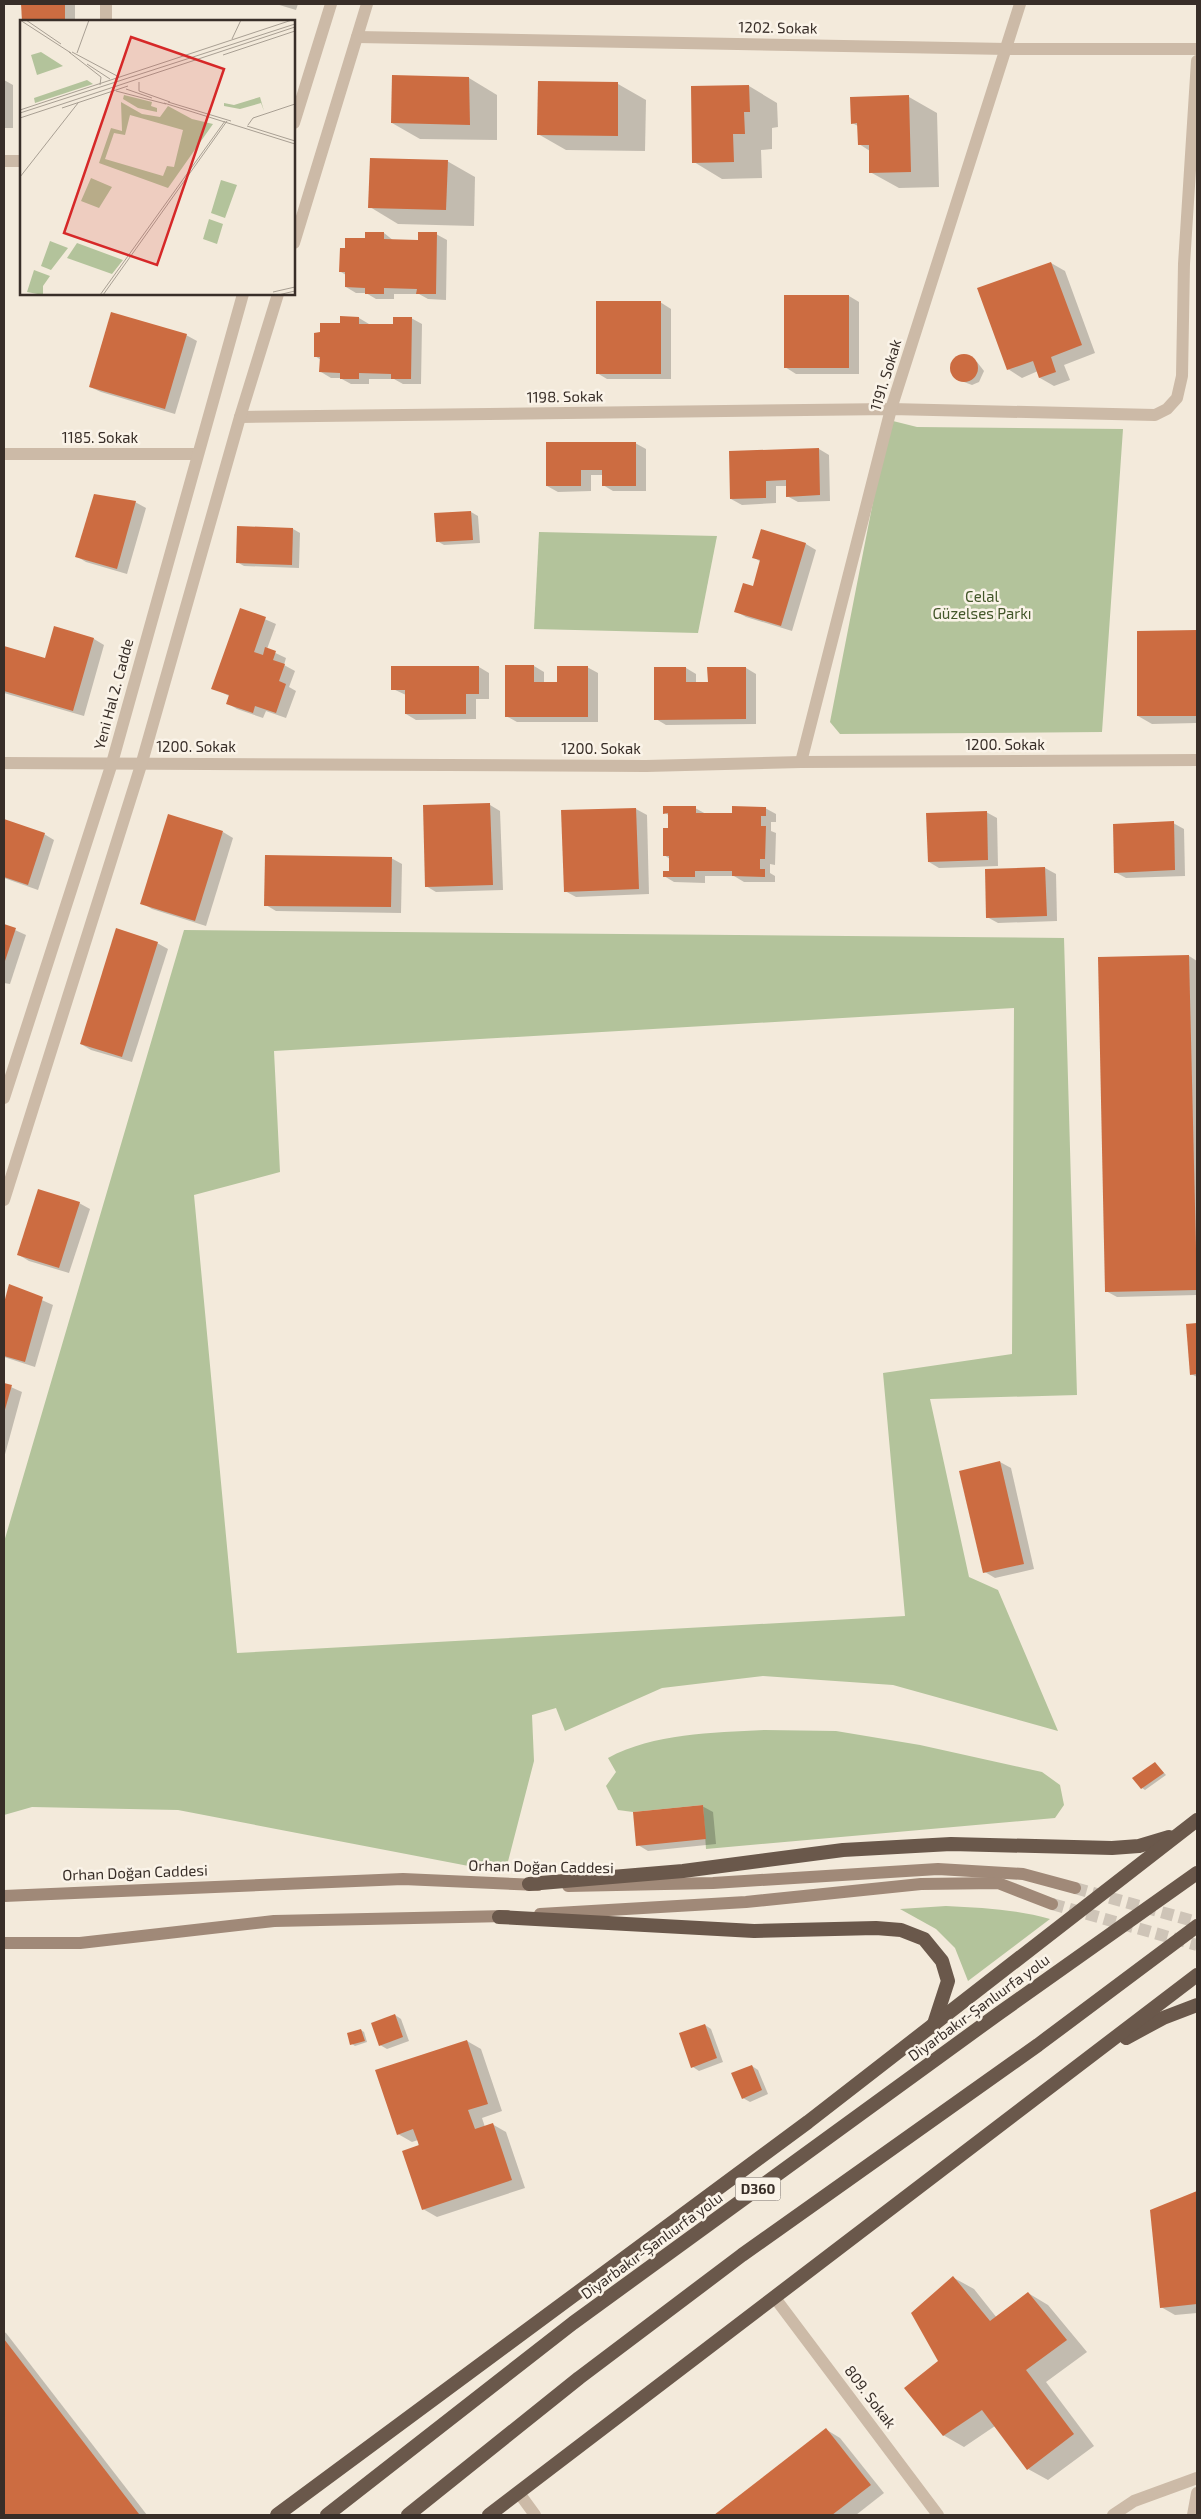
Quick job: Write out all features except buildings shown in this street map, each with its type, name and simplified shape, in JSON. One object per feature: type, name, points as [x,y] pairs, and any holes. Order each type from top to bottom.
[{"type":"highway","points":[[277,2515],[800,2128],[933,2027],[1197,1820]]},
{"type":"highway","points":[[529,1884],[683,1871],[843,1850],[951,1844],[1112,1848],[1139,1846],[1177,1835]]},
{"type":"highway","name":"Diyarbakır-Şanlıurfa yolu","points":[[327,2515],[573,2324],[998,2014],[1197,1873]]},
{"type":"highway","points":[[499,1917],[754,1931],[876,1928],[901,1930],[924,1939],[942,1961],[948,1981],[933,2027]]},
{"type":"highway","points":[[408,2515],[579,2378],[742,2255],[1038,2044],[1197,1926]]},
{"type":"highway","points":[[489,2515],[1197,1975]]},
{"type":"highway","points":[[1086,2060],[1163,2018],[1197,2005]]},
{"type":"main road","name":"Orhan Doğan Caddesi","points":[[4,1896],[403,1879],[576,1886],[713,1883],[938,1869],[1023,1874],[1075,1888]]},
{"type":"main road","points":[[4,1943],[80,1943],[274,1921],[499,1917],[746,1902],[921,1884],[998,1883],[1052,1904]]},
{"type":"street","points":[[106,4],[106,20]]},
{"type":"street","points":[[295,120],[331,4]]},
{"type":"street","points":[[295,240],[368,4]]},
{"type":"street","name":"1191. Sokak","points":[[801,762],[891,409],[1020,4]]},
{"type":"street","name":"1202. Sokak","points":[[357,37],[1007,49],[1197,49]]},
{"type":"street","name":"1198. Sokak","points":[[240,417],[891,409],[1155,415],[1177,398],[1182,376],[1184,264],[1197,61]]},
{"type":"street","points":[[4,161],[20,162]]},
{"type":"street","name":"Yeni Hal 2. Cadde","points":[[4,1098],[112,763],[197,454],[244,295]]},
{"type":"street","points":[[4,1200],[142,762],[240,417],[278,295]]},
{"type":"street","name":"1185. Sokak","points":[[4,454],[197,454]]},
{"type":"street","name":"1200. Sokak","points":[[4,763],[142,762],[646,766],[801,762],[1197,760]]},
{"type":"street","name":"809. Sokak","points":[[775,2298],[938,2515]]},
{"type":"street","points":[[1113,2515],[1134,2500],[1197,2478]]},
{"type":"street","points":[[518,2493],[535,2515]]},
{"type":"street","points":[[1193,2515],[1197,2493]]},
{"type":"green space","name":"Celal Güzelses Parkı","points":[[889,420],[917,427],[1123,429],[1102,732],[840,734],[830,722]]},
{"type":"green space","points":[[539,532],[717,536],[698,633],[534,629]]},
{"type":"green space","points":[[184,930],[1064,938],[1077,1395],[930,1399],[969,1577],[998,1590],[1058,1731],[893,1685],[763,1676],[662,1688],[565,1731],[556,1708],[532,1715],[534,1761],[505,1873],[178,1810],[32,1807],[4,1815],[4,1542]],"holes":[[[1014,1008],[1012,1354],[883,1373],[905,1616],[237,1653],[194,1195],[280,1172],[274,1051]]]},
{"type":"green space","points":[[765,1730],[836,1731],[920,1745],[1042,1772],[1060,1785],[1064,1805],[1055,1818],[706,1849],[703,1805],[633,1812],[618,1810],[606,1786],[616,1772],[608,1758],[626,1750],[664,1739],[684,1736]]},
{"type":"green space","points":[[946,1906],[1011,1911],[1050,1919],[968,1981],[955,1948],[936,1929],[900,1909]]},
{"type":"tunnel","points":[[1075,1888],[1197,1922]]},
{"type":"tunnel","points":[[1052,1904],[1197,1945]]}]
